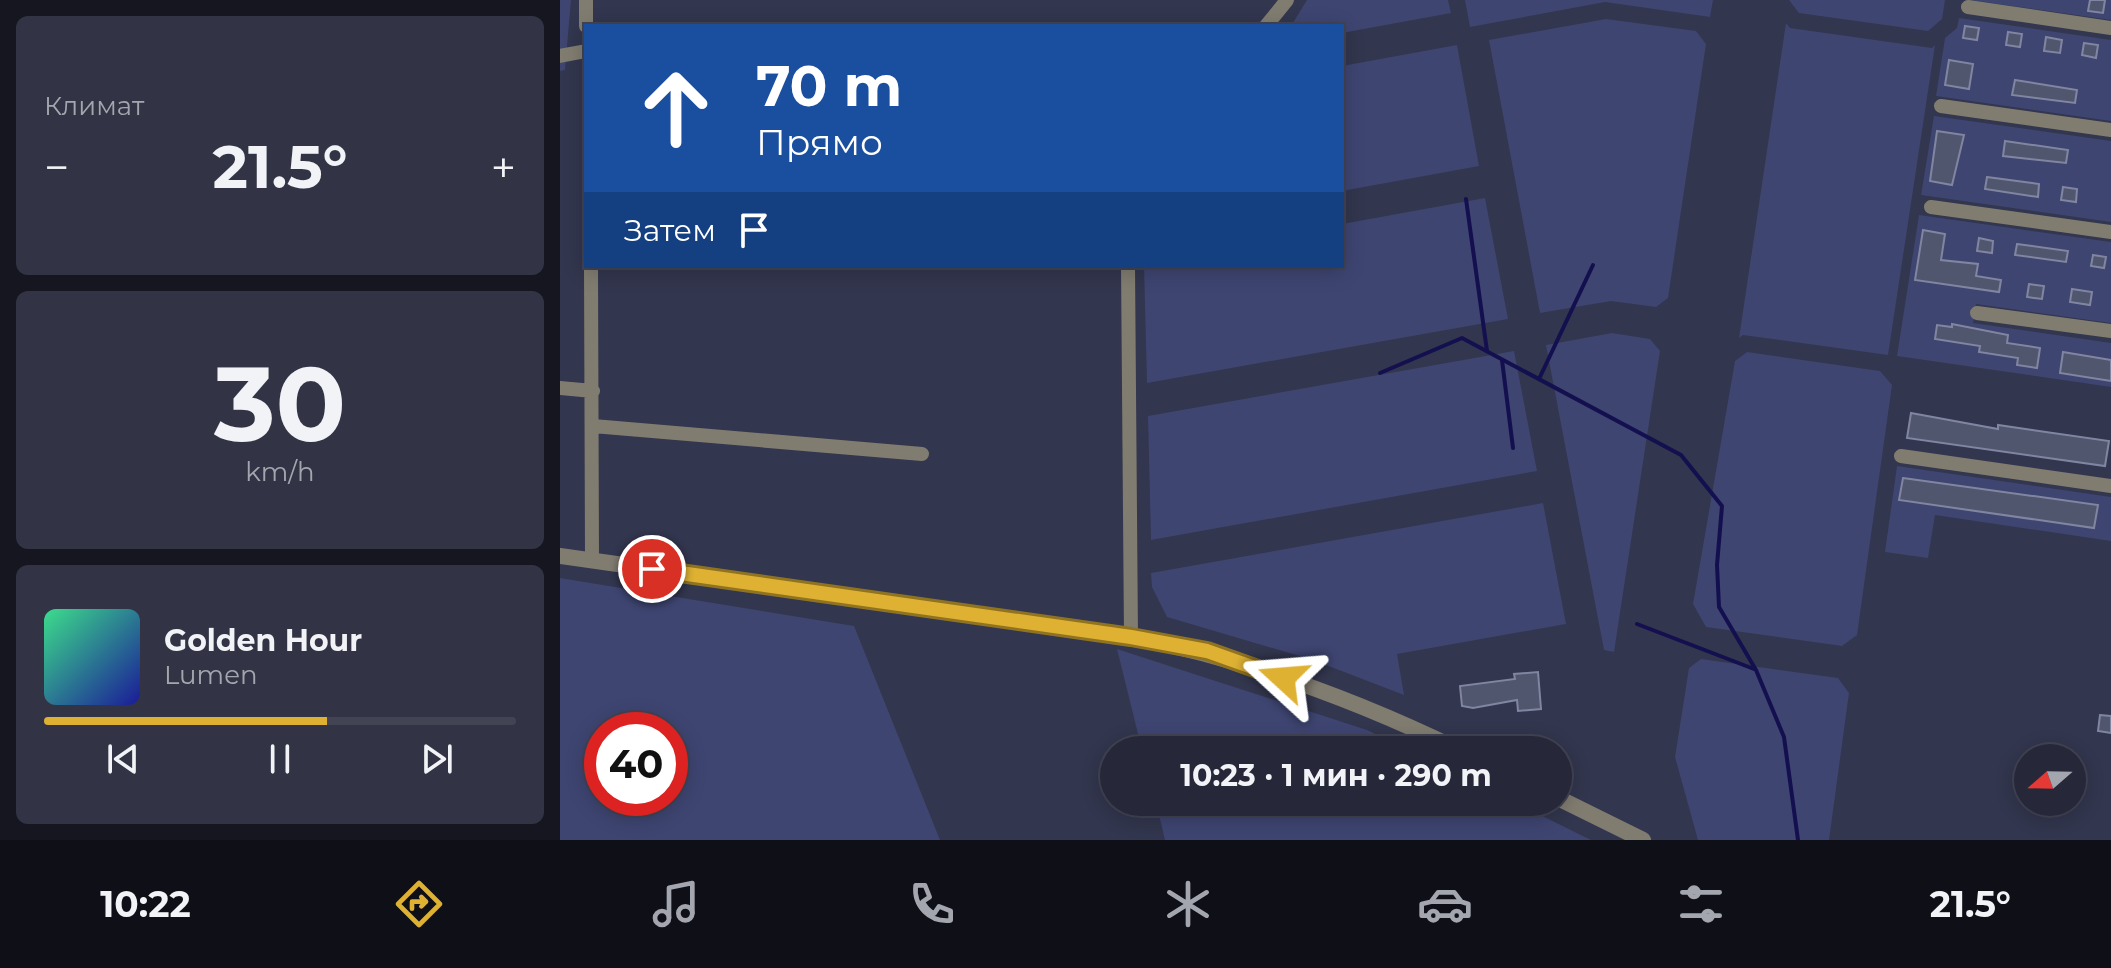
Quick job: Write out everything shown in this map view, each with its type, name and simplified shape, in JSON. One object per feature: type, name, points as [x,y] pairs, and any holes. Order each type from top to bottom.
[{"type":"street","points":[[586,0],[586,24]]},
{"type":"street","points":[[1268,24],[1287,0]]},
{"type":"street","points":[[1968,7],[2111,28]]},
{"type":"street","points":[[560,56],[584,51]]},
{"type":"street","points":[[1941,106],[2111,130]]},
{"type":"street","points":[[1931,207],[2111,232]]},
{"type":"street","points":[[591,268],[592,560]]},
{"type":"street","points":[[1128,268],[1131,637]]},
{"type":"street","points":[[1977,313],[2111,331]]},
{"type":"street","points":[[560,388],[593,391]]},
{"type":"street","points":[[593,426],[922,454]]},
{"type":"street","points":[[1901,456],[2111,486]]},
{"type":"street","points":[[560,556],[1131,637],[1207,651],[1385,714],[1430,736]]},
{"type":"street","points":[[1572,805],[1643,840]]},
{"type":"shaded area","points":[[560,0],[571,0],[565,70],[560,71]]},
{"type":"shaded area","points":[[1307,0],[1448,0],[1451,13],[1344,33],[1344,24],[1292,24]]},
{"type":"shaded area","points":[[1465,0],[1713,0],[1710,17],[1605,2],[1470,27]]},
{"type":"shaded area","points":[[1789,0],[1945,0],[1942,19],[1928,31],[1799,13]]},
{"type":"shaded area","points":[[1970,0],[2111,0],[2111,20]]},
{"type":"shaded area","points":[[1959,18],[2111,40],[2111,121],[1936,96],[1945,38],[1957,28]]},
{"type":"shaded area","points":[[1606,19],[1696,31],[1706,44],[1668,298],[1656,307],[1611,301],[1540,313],[1489,40]]},
{"type":"shaded area","points":[[1786,23],[1790,28],[1932,48],[1935,45],[1888,355],[1743,335],[1739,338]]},
{"type":"shaded area","points":[[1457,45],[1479,166],[1344,191],[1344,66]]},
{"type":"shaded area","points":[[1934,116],[2111,141],[2111,222],[1921,195]]},
{"type":"shaded area","points":[[1485,198],[1508,319],[1147,383],[1144,268],[1344,268],[1344,224]]},
{"type":"shaded area","points":[[1919,215],[2111,242],[2111,323],[1976,304],[1973,323],[2111,343],[2111,387],[1897,356]]},
{"type":"shaded area","points":[[1612,333],[1650,339],[1660,351],[1614,652],[1604,650],[1546,345]]},
{"type":"shaded area","points":[[1514,351],[1537,471],[1151,540],[1148,416]]},
{"type":"shaded area","points":[[1747,352],[1880,371],[1892,385],[1857,635],[1842,646],[1706,627],[1693,604],[1735,361]]},
{"type":"shaded area","points":[[1897,466],[2111,497],[2111,541],[1935,515],[1928,558],[1885,552]]},
{"type":"shaded area","points":[[1543,503],[1566,624],[1397,654],[1404,695],[1313,660],[1167,617],[1152,587],[1151,573]]},
{"type":"shaded area","points":[[560,578],[854,626],[940,840],[560,840]]},
{"type":"shaded area","points":[[1117,649],[1379,736],[1139,736]]},
{"type":"shaded area","points":[[1701,659],[1838,678],[1849,693],[1829,840],[1698,840],[1675,757],[1689,668]]},
{"type":"shaded area","points":[[1159,816],[1542,816],[1591,840],[1165,840]]},
{"type":"building","points":[[2090,0],[2105,0],[2103,13],[2088,11]]},
{"type":"building","points":[[1965,26],[1979,28],[1977,40],[1963,38]]},
{"type":"building","points":[[2008,32],[2022,34],[2020,47],[2006,45]]},
{"type":"building","points":[[2046,37],[2062,40],[2060,53],[2044,51]]},
{"type":"building","points":[[2084,43],[2098,45],[2096,58],[2082,55]]},
{"type":"building","points":[[1949,60],[1973,64],[1969,89],[1945,85]]},
{"type":"building","points":[[2015,80],[2077,90],[2075,103],[2012,95]]},
{"type":"building","points":[[1937,131],[1964,135],[1952,185],[1930,181]]},
{"type":"building","points":[[2005,141],[2068,150],[2066,163],[2003,156]]},
{"type":"building","points":[[1987,177],[2039,184],[2038,197],[1985,189]]},
{"type":"building","points":[[2063,187],[2077,189],[2076,202],[2061,200]]},
{"type":"building","points":[[1923,230],[1945,234],[1941,260],[1978,264],[1976,276],[2001,280],[1999,292],[1915,280]]},
{"type":"building","points":[[1979,238],[1993,241],[1992,253],[1977,251]]},
{"type":"building","points":[[2017,244],[2068,251],[2066,262],[2015,255]]},
{"type":"building","points":[[2093,255],[2106,257],[2104,268],[2091,266]]},
{"type":"building","points":[[2029,284],[2044,286],[2042,299],[2027,297]]},
{"type":"building","points":[[2072,289],[2092,292],[2090,305],[2070,302]]},
{"type":"building","points":[[1952,324],[2008,335],[2007,343],[2040,348],[2037,368],[2017,365],[2018,358],[1979,352],[1980,346],[1935,339],[1937,325],[1952,327]]},
{"type":"building","points":[[2063,352],[2111,360],[2111,381],[2060,373]]},
{"type":"building","points":[[1911,413],[1998,429],[1998,425],[2109,441],[2105,466],[1907,438]]},
{"type":"building","points":[[1903,478],[2098,505],[2094,528],[1899,500]]},
{"type":"building","points":[[1538,672],[1541,709],[1518,711],[1517,700],[1473,708],[1462,706],[1460,686],[1515,679],[1514,674]]},
{"type":"building","points":[[2100,715],[2111,716],[2111,733],[2098,731]]},
{"type":"waterway","points":[[1466,199],[1487,351]]},
{"type":"waterway","points":[[1539,379],[1593,265]]},
{"type":"waterway","points":[[1380,373],[1462,338],[1681,455],[1722,506],[1717,565],[1719,607],[1756,670],[1784,737],[1798,840]]},
{"type":"waterway","points":[[1502,360],[1513,448]]},
{"type":"waterway","points":[[1637,624],[1754,669]]},
{"type":"route","points":[[652,569],[1131,637],[1207,651],[1283,678]]}]
